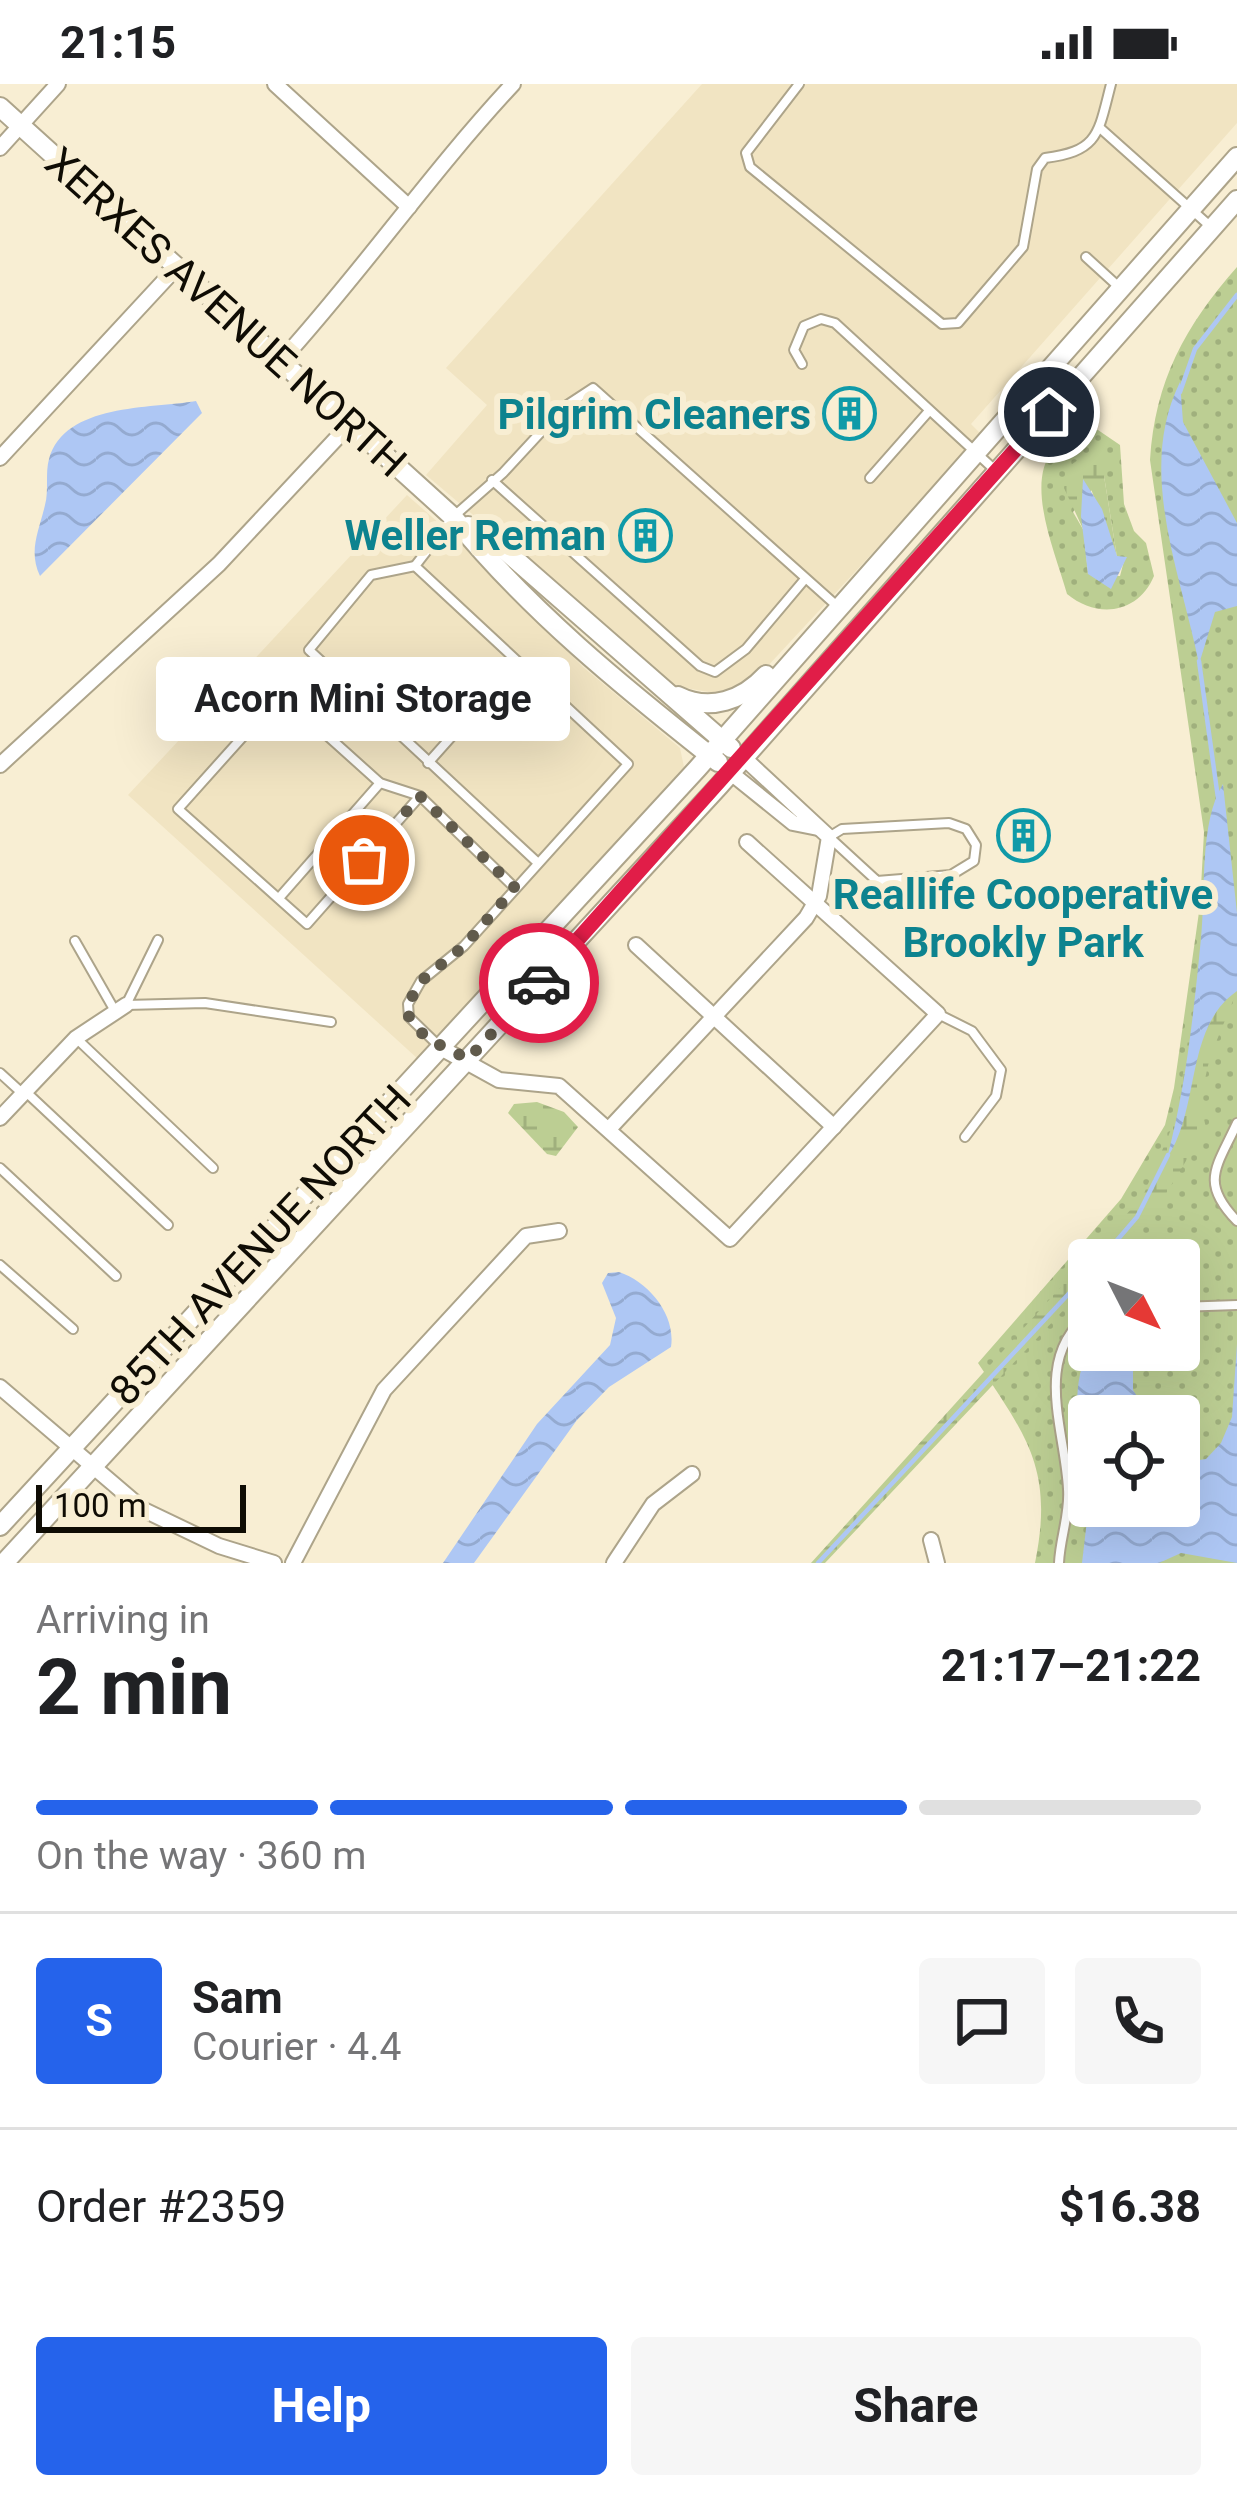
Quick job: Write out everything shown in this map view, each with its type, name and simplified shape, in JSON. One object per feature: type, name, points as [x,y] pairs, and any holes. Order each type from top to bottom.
[{"type":"main road","name":"XERXES AVENUE NORTH","points":[[0,107],[453,517],[487,560],[580,651],[738,765]]},
{"type":"main road","name":"85TH AVENUE NORTH","points":[[0,1526],[715,748],[1237,157]]},
{"type":"main road","name":"85TH AVENUE NORTH","points":[[4,1563],[738,765],[1237,200]]},
{"type":"main road","name":"XERXES AVENUE NORTH","points":[[453,517],[500,546],[660,686],[715,748]]},
{"type":"main road","points":[[660,686],[688,700],[728,701],[756,685],[804,631],[839,608]]},
{"type":"street","points":[[0,148],[58,84]]},
{"type":"street","points":[[275,84],[409,207]]},
{"type":"street","points":[[280,362],[361,273],[409,207],[513,84]]},
{"type":"street","points":[[0,458],[176,268]]},
{"type":"street","points":[[0,765],[219,564],[349,424]]},
{"type":"street","name":"XERXES AVENUE NORTH","points":[[738,765],[823,832]]},
{"type":"street","points":[[609,1129],[815,905],[823,832]]},
{"type":"street","points":[[441,1048],[500,1080],[560,1086],[730,1239],[938,1014],[747,842]]},
{"type":"street","points":[[636,945],[834,1126]]},
{"type":"street","points":[[0,1118],[76,1038],[120,1008]]},
{"type":"street","points":[[293,1563],[388,1384],[526,1236],[559,1231]]},
{"type":"street","points":[[0,1387],[91,1468],[160,1519],[274,1563]]},
{"type":"street","points":[[614,1563],[653,1504],[692,1474]]},
{"type":"street","points":[[931,1540],[937,1563]]},
{"type":"lane","points":[[799,84],[746,154],[750,167],[942,324],[958,323],[1023,247],[1037,169],[1045,158],[1079,154],[1100,128],[1111,84]]},
{"type":"lane","points":[[1100,128],[1212,228]]},
{"type":"lane","points":[[1086,257],[1121,289]]},
{"type":"lane","points":[[802,364],[794,350],[804,326],[821,319],[835,323],[997,472]]},
{"type":"lane","points":[[538,863],[309,650],[371,575],[415,566],[453,517],[564,407],[593,388],[839,608]]},
{"type":"lane","points":[[870,478],[929,411]]},
{"type":"lane","points":[[492,480],[700,666],[715,672],[746,649],[805,579]]},
{"type":"lane","points":[[415,566],[628,764],[464,946],[413,992],[408,1004],[413,1026],[441,1048]]},
{"type":"lane","points":[[428,763],[518,662]]},
{"type":"lane","points":[[420,796],[307,924],[178,809],[281,694],[380,783],[420,796],[515,888]]},
{"type":"lane","points":[[279,898],[380,783]]},
{"type":"lane","points":[[959,825],[972,835],[976,855],[961,873],[877,881],[823,832],[959,825]]},
{"type":"lane","points":[[120,1008],[158,940]]},
{"type":"lane","points":[[75,941],[120,1008]]},
{"type":"lane","points":[[120,1008],[205,1003],[332,1022]]},
{"type":"lane","points":[[938,1014],[972,1031],[1001,1070],[996,1096],[964,1136]]},
{"type":"lane","points":[[76,1038],[213,1168]]},
{"type":"lane","points":[[0,1072],[168,1225]]},
{"type":"lane","points":[[1237,1123],[1213,1181],[1218,1202],[1237,1221]]},
{"type":"lane","points":[[0,1168],[116,1276]]},
{"type":"lane","points":[[0,1265],[73,1329]]},
{"type":"lane","points":[[1200,1305],[1237,1304]]},
{"type":"lane","points":[[1059,1563],[1069,1492],[1056,1375],[1068,1334]]},
{"type":"shaded area","points":[[702,84],[1237,84],[1237,123],[971,424],[982,435],[752,683],[731,696],[675,686],[426,475],[487,405],[446,368]]},
{"type":"shaded area","points":[[407,495],[473,553],[583,667],[680,748],[684,767],[418,1059],[128,795]]},
{"type":"green space","points":[[1237,267],[1237,1563],[1035,1563],[1041,1503],[1032,1456],[978,1363],[1068,1260],[1068,1371],[1200,1371],[1200,1239],[1086,1239],[1121,1199],[1165,1125],[1200,905],[1204,832],[1150,460],[1166,380],[1202,311]]},
{"type":"green space","points":[[1098,430],[1120,445],[1124,504],[1134,531],[1146,543],[1154,576],[1138,598],[1116,609],[1091,607],[1067,594],[1052,547],[1042,496],[1043,472],[1051,452],[1069,438]],"holes":[[[1104,476],[1117,557],[1125,557],[1120,576],[1088,574],[1084,531],[1073,512]]]},
{"type":"green space","points":[[1092,450],[1107,460],[1104,476],[1117,557],[1091,489],[1083,481],[1084,531],[1064,488],[1068,467]]},
{"type":"green space","points":[[1237,991],[1210,1057],[1200,1101],[1206,1128],[1150,1220],[1131,1239],[1104,1239],[1143,1196],[1177,1115],[1191,1019],[1204,1034],[1221,1004]]},
{"type":"green space","points":[[537,1102],[564,1112],[578,1127],[556,1156],[547,1154],[508,1113],[514,1104]]},
{"type":"green space","points":[[1068,1279],[1068,1305],[825,1563],[811,1563]]},
{"type":"water","points":[[1180,382],[1183,422],[1237,523],[1237,606],[1215,612],[1199,664],[1173,558],[1162,486],[1167,416]]},
{"type":"water","points":[[196,401],[202,413],[40,576],[36,541],[49,459],[58,441],[90,418]]},
{"type":"water","points":[[1083,479],[1102,509],[1117,556],[1127,557],[1111,589],[1088,574],[1081,516]]},
{"type":"water","points":[[1223,784],[1237,913],[1237,991],[1208,1026],[1185,1116],[1167,1158],[1192,1021],[1207,837]]},
{"type":"water","points":[[619,1272],[640,1283],[658,1301],[669,1323],[671,1347],[609,1387],[577,1420],[474,1563],[443,1563],[537,1424],[610,1345],[616,1318],[602,1283],[608,1273]]},
{"type":"water","points":[[1237,1344],[1237,1563],[1181,1553],[1159,1563],[1082,1563],[1086,1527],[1200,1527],[1200,1460],[1221,1443],[1232,1417]]},
{"type":"water","points":[[1081,1371],[1133,1371],[1136,1395],[1078,1395]]},
{"type":"waterway","points":[[1180,392],[1195,349],[1237,295]]},
{"type":"waterway","points":[[1199,661],[1218,798]]},
{"type":"waterway","points":[[1118,1239],[1137,1217],[1168,1155]]},
{"type":"waterway","points":[[818,1563],[1068,1295]]},
{"type":"way so far","points":[[364,860],[420,796],[515,888],[464,946],[413,992],[409,1017],[426,1038],[468,1059],[539,983]]},
{"type":"place","name":"Pilgrim Cleaners","points":[[850,414]]},
{"type":"place","name":"Weller Reman","points":[[645,535]]},
{"type":"place","name":"Reallife Cooperative Brookly Park","points":[[1023,835]]},
{"type":"place","name":"Acorn Mini Storage","points":[[364,860]]},
{"type":"route","points":[[539,983],[1049,412]]}]
